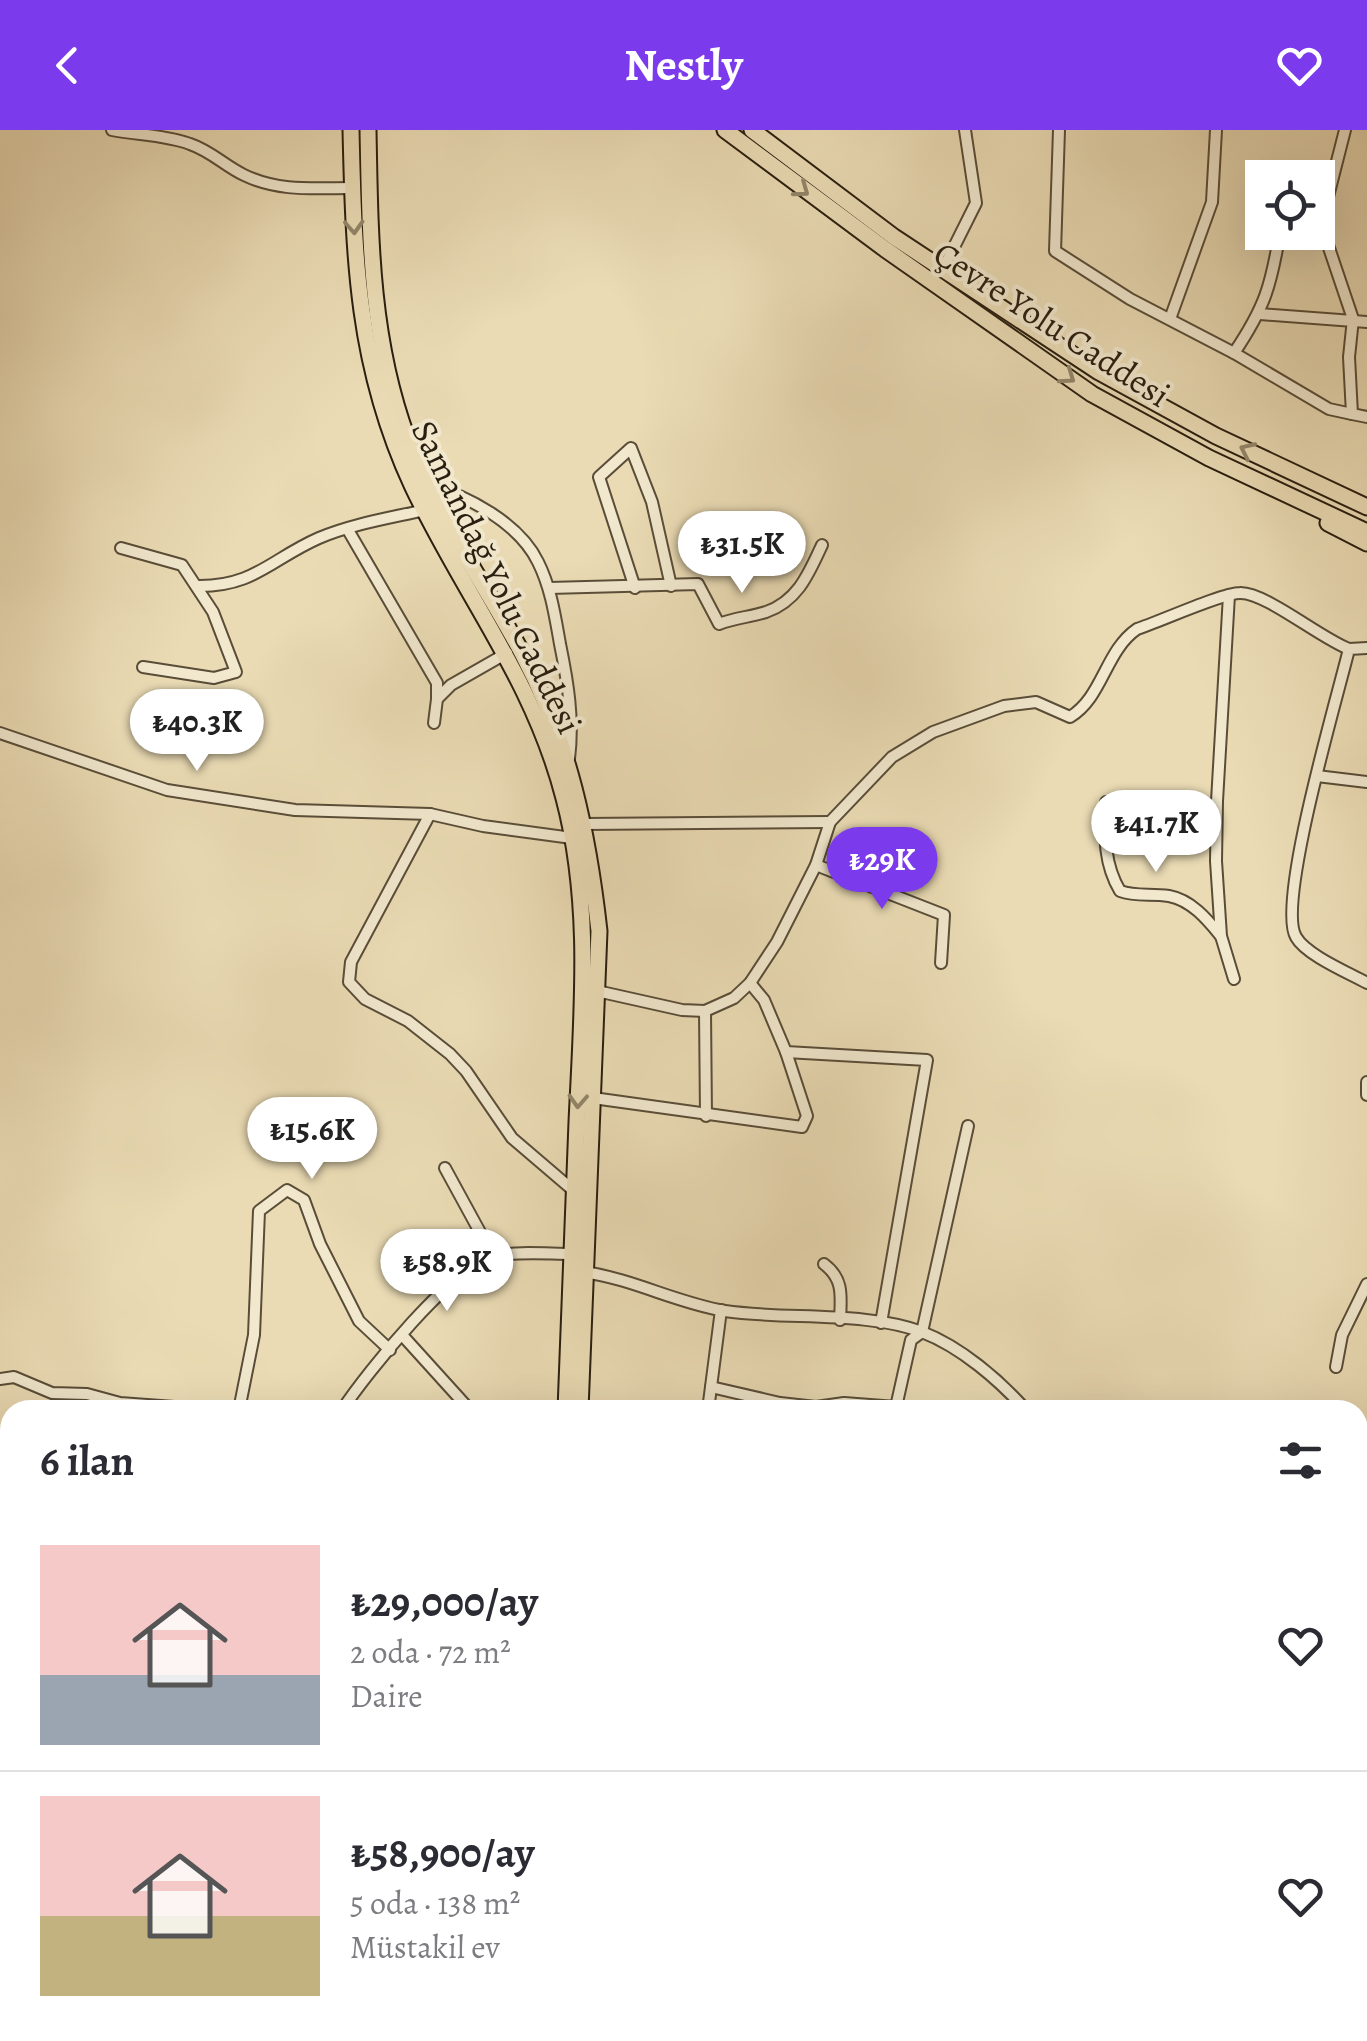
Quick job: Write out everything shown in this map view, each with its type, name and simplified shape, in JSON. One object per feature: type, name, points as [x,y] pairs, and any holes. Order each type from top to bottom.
[{"type":"highway","name":"Samandağ Yolu Caddesi","points":[[351,130],[362,328],[374,381],[391,434],[425,510],[507,654],[544,734],[566,804],[572,838],[585,950],[566,1400]]},
{"type":"highway","name":"Samandağ Yolu Caddesi","points":[[368,130],[371,271],[378,335],[391,388],[426,485],[524,656],[569,760],[584,824],[599,930],[580,1400]]},
{"type":"highway","name":"Çevre Yolu Caddesi","points":[[725,130],[870,239],[1092,394],[1367,532]]},
{"type":"highway","name":"Çevre Yolu Caddesi","points":[[752,130],[894,237],[1099,372],[1216,436],[1367,507]]},
{"type":"highway","points":[[1247,475],[1367,543]]},
{"type":"highway","points":[[1299,475],[1367,496]]},
{"type":"street","points":[[112,130],[185,142],[216,154],[241,174],[270,185],[296,189],[352,188]]},
{"type":"street","points":[[943,269],[976,202],[965,130]]},
{"type":"street","points":[[1059,130],[1055,251],[1130,298],[1234,352],[1329,409],[1367,417]]},
{"type":"street","points":[[1170,319],[1212,202],[1216,130]]},
{"type":"street","points":[[1335,168],[1345,130]]},
{"type":"street","points":[[1234,352],[1260,314],[1275,271],[1278,250]]},
{"type":"street","points":[[1330,250],[1354,320],[1349,357],[1352,414]]},
{"type":"street","points":[[1260,314],[1367,322]]},
{"type":"street","points":[[635,588],[599,477],[631,448],[652,502],[671,586]]},
{"type":"street","points":[[426,485],[462,498],[521,538],[536,558],[549,588],[572,707],[569,760]]},
{"type":"street","points":[[197,586],[226,587],[319,538],[425,510]]},
{"type":"street","points":[[348,530],[436,683],[434,723]]},
{"type":"street","points":[[549,588],[698,584],[718,624],[764,612],[793,596],[806,581],[822,545]]},
{"type":"street","points":[[121,548],[182,565],[214,612],[236,672],[214,678],[143,667]]},
{"type":"street","points":[[1229,595],[1216,801],[1221,936],[1234,979]]},
{"type":"street","points":[[597,990],[682,1010],[704,1010],[734,998],[750,984],[777,942],[816,865],[830,822],[860,787],[904,748],[933,732],[1004,706],[1036,702],[1070,717],[1087,706],[1125,637],[1137,629],[1229,595],[1252,595],[1328,641],[1350,649],[1367,648]]},
{"type":"street","points":[[1350,649],[1300,842],[1292,923],[1296,937],[1308,949],[1367,983]]},
{"type":"street","points":[[437,699],[451,686],[507,654]]},
{"type":"street","points":[[0,733],[168,790],[296,810],[430,814],[572,838]]},
{"type":"street","points":[[1317,776],[1367,782]]},
{"type":"street","points":[[1106,802],[1106,857],[1120,891],[1134,896],[1173,897],[1202,914],[1221,936]]},
{"type":"street","points":[[430,814],[351,962],[349,982],[365,1000],[408,1020],[450,1054],[512,1138],[574,1190]]},
{"type":"street","points":[[584,824],[830,822]]},
{"type":"street","points":[[816,865],[944,915],[941,963]]},
{"type":"street","points":[[593,1098],[802,1127],[807,1116],[786,1052],[764,1000],[750,984]]},
{"type":"street","points":[[704,1010],[706,1116]]},
{"type":"street","points":[[786,1052],[927,1060],[882,1324]]},
{"type":"street","points":[[1367,1082],[1367,1094]]},
{"type":"street","points":[[898,1400],[911,1340],[922,1332],[968,1126]]},
{"type":"street","points":[[445,1168],[494,1256]]},
{"type":"street","points":[[241,1400],[254,1335],[259,1211],[287,1190],[304,1200],[320,1244],[360,1320],[390,1350]]},
{"type":"street","points":[[350,1400],[463,1270],[494,1256],[572,1254]]},
{"type":"street","points":[[824,1264],[834,1272],[841,1286],[840,1320]]},
{"type":"street","points":[[584,1272],[616,1277],[721,1310],[882,1324],[922,1332],[970,1360],[1017,1400]]},
{"type":"street","points":[[1336,1368],[1342,1335],[1367,1284]]},
{"type":"street","points":[[709,1400],[721,1310]]},
{"type":"street","points":[[402,1336],[461,1400]]},
{"type":"street","points":[[0,1379],[14,1377],[52,1393],[86,1394],[109,1400]]},
{"type":"street","points":[[711,1387],[758,1400]]}]
